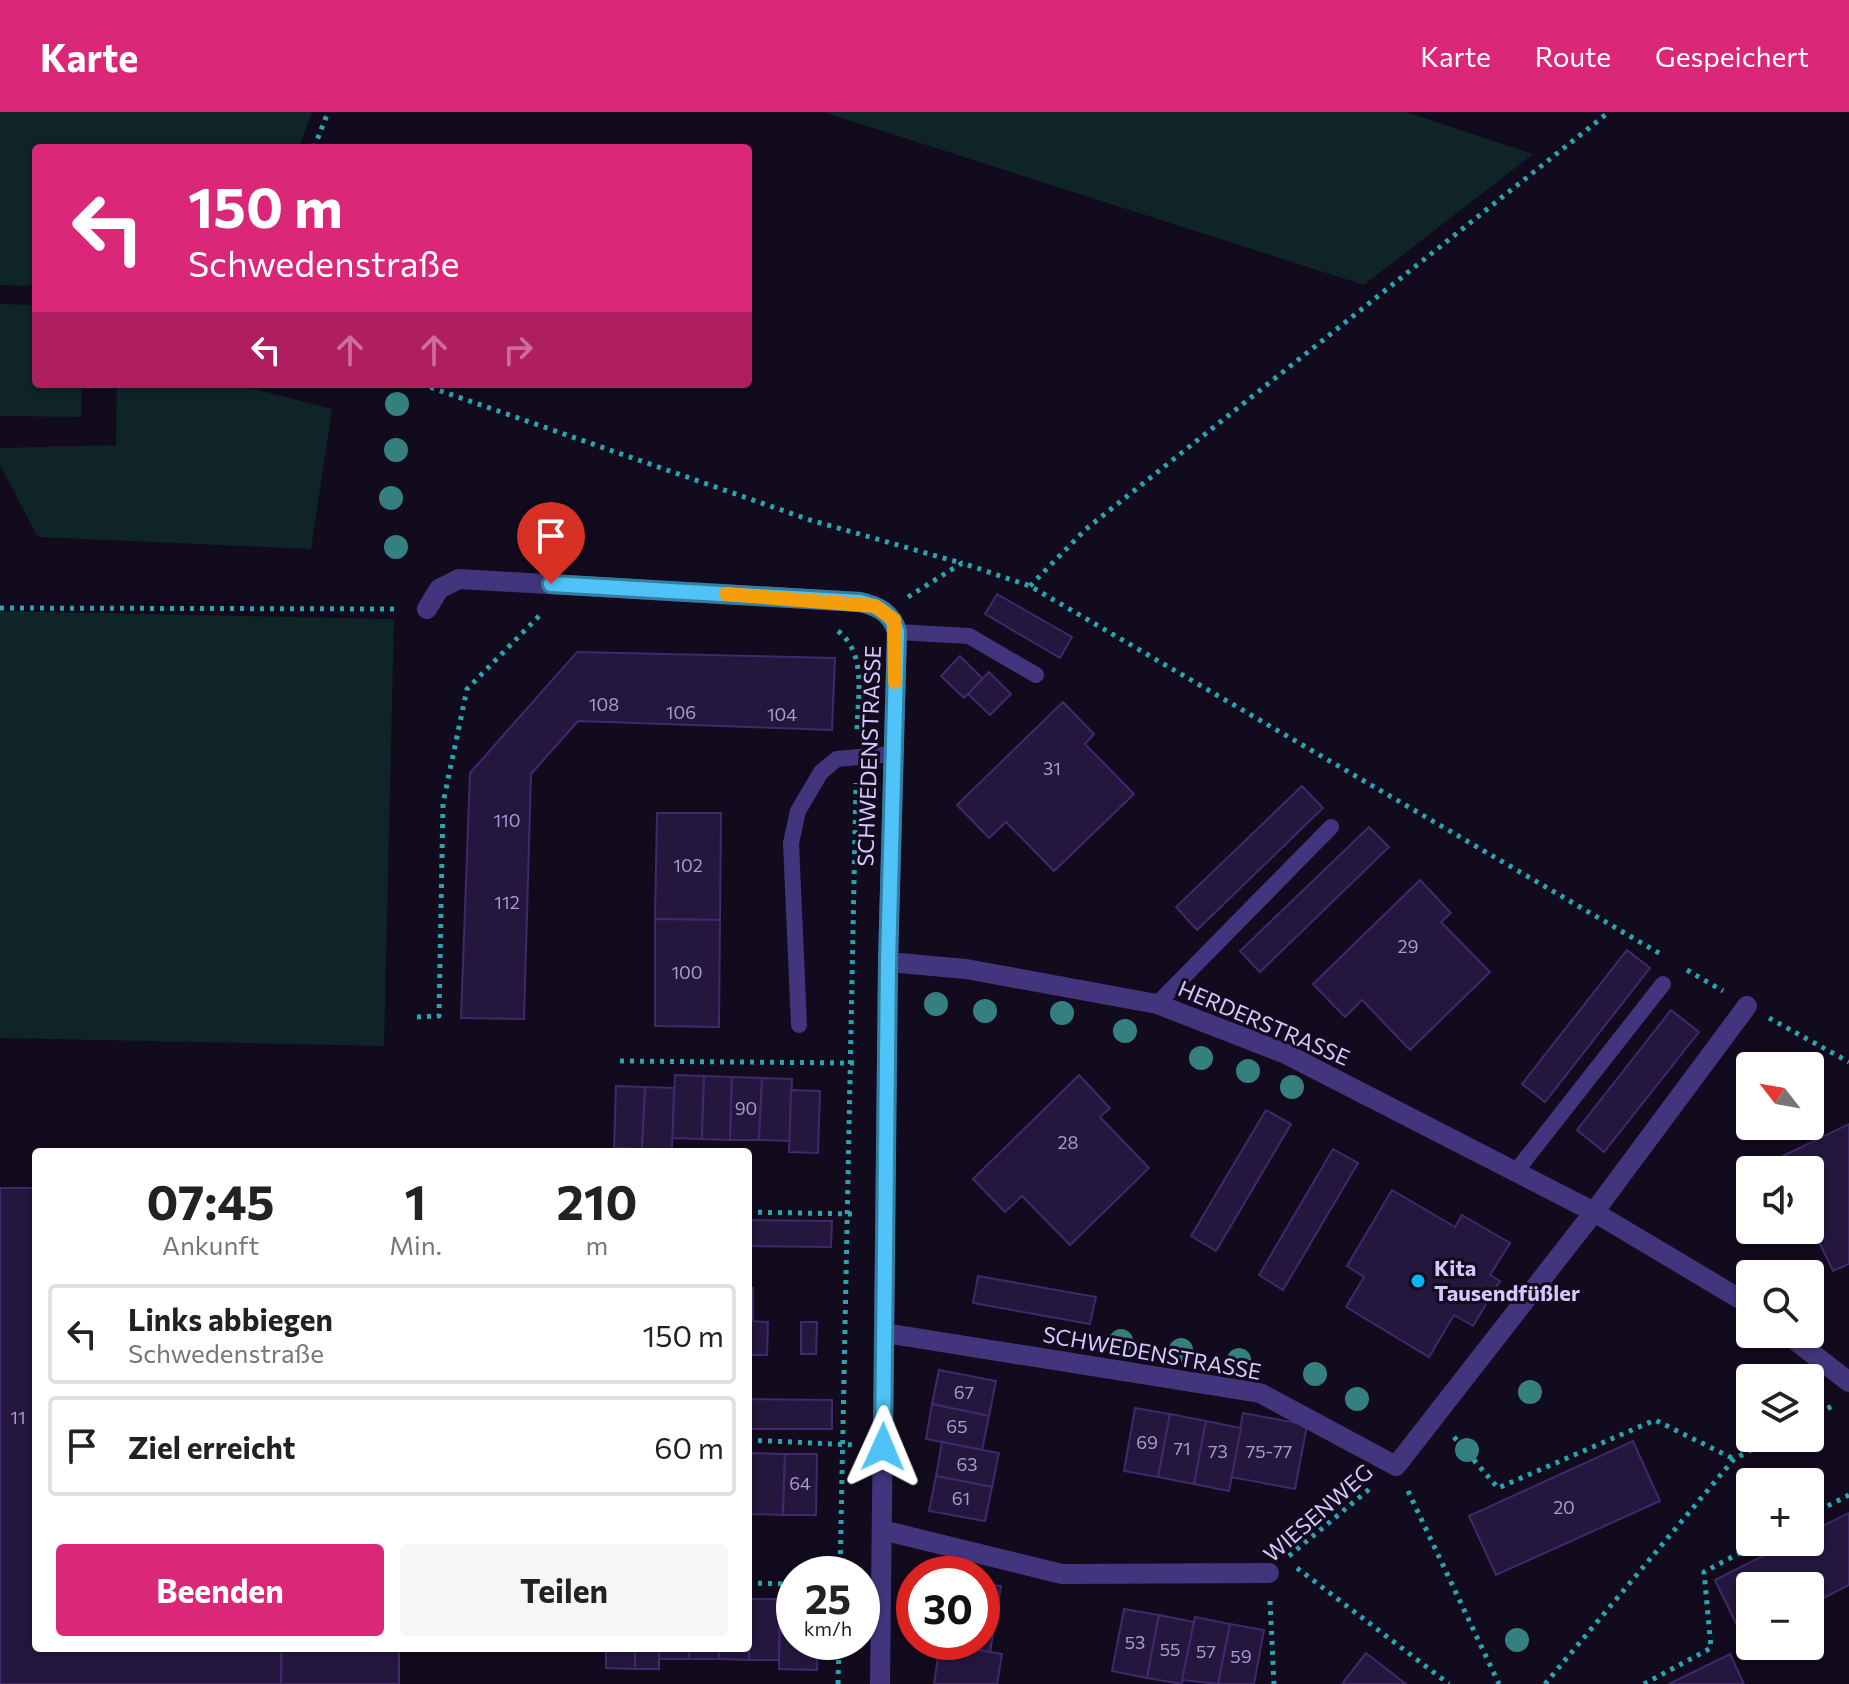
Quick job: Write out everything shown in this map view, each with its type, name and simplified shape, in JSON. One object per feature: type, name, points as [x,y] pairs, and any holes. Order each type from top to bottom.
[{"type":"street","points":[[427,609],[439,589],[459,579],[860,602],[884,612]]},
{"type":"street","name":"SCHWEDENSTRASSE","points":[[880,1684],[888,962],[897,632],[894,620],[884,612]]},
{"type":"street","name":"HERDERSTRASSE","points":[[888,962],[966,969],[1157,1004],[1286,1054],[1517,1170],[1736,1297]]},
{"type":"street","points":[[1396,1466],[1594,1212],[1747,1006]]},
{"type":"street","name":"SCHWEDENSTRASSE","points":[[885,1333],[1260,1393],[1396,1466]]},
{"type":"street","points":[[1805,1348],[1849,1382]]},
{"type":"street","points":[[882,1530],[1062,1574],[1269,1573]]},
{"type":"lane","points":[[897,632],[969,636],[1036,675]]},
{"type":"lane","points":[[799,1025],[791,843],[798,811],[821,772],[837,759],[893,754]]},
{"type":"lane","points":[[1157,1004],[1331,827]]},
{"type":"lane","points":[[1517,1170],[1663,984]]},
{"type":"path","points":[[316,144],[328,112]]},
{"type":"path","points":[[1030,586],[1086,529],[1609,112]]},
{"type":"path","points":[[432,388],[810,520],[962,563],[1030,586],[1670,960]]},
{"type":"path","points":[[884,612],[962,563]]},
{"type":"path","points":[[0,608],[427,609]]},
{"type":"path","points":[[417,1017],[439,1016],[443,803],[467,689],[542,612],[558,612]]},
{"type":"path","points":[[833,627],[850,641],[858,659],[853,1063],[840,1556]]},
{"type":"path","points":[[1683,967],[1849,1062]]},
{"type":"path","points":[[620,1061],[887,1064]]},
{"type":"path","points":[[752,1212],[885,1216]]},
{"type":"path","points":[[1824,1410],[1836,1404]]},
{"type":"path","points":[[1436,1416],[1498,1488],[1655,1420],[1734,1459]]},
{"type":"path","points":[[752,1440],[883,1447]]},
{"type":"path","points":[[1545,1684],[1734,1459],[1747,1452]]},
{"type":"path","points":[[1396,1466],[1499,1684]]},
{"type":"path","name":"WIESENWEG","points":[[1396,1466],[1285,1559],[1449,1684]]},
{"type":"path","points":[[1824,1508],[1849,1495]]},
{"type":"path","points":[[1644,1684],[1711,1648],[1704,1572],[1736,1555]]},
{"type":"path","name":"WIESENWEG","points":[[1269,1573],[1274,1684]]},
{"type":"path","points":[[752,1583],[776,1584]]},
{"type":"path","points":[[838,1684],[839,1660]]},
{"type":"green space","points":[[0,112],[312,112],[300,144],[32,144],[32,286],[0,285]]},
{"type":"green space","points":[[823,112],[1406,112],[1533,154],[1364,285]]},
{"type":"green space","points":[[0,304],[32,305],[32,388],[81,388],[81,417],[0,416]]},
{"type":"green space","points":[[117,388],[251,388],[332,409],[311,549],[38,537],[0,465],[0,448],[116,445]]},
{"type":"green space","points":[[0,611],[394,619],[384,1046],[0,1038]]},
{"type":"building","points":[[997,594],[1072,637],[1060,658],[985,614]]},
{"type":"building","points":[[577,652],[835,658],[832,730],[578,721],[531,774],[524,1019],[461,1018],[470,773]]},
{"type":"building","points":[[960,656],[983,679],[964,698],[941,676]]},
{"type":"building","points":[[989,672],[1011,694],[990,715],[968,694]]},
{"type":"building","points":[[1063,702],[1094,734],[1085,744],[1134,794],[1054,871],[1006,822],[989,838],[957,805]]},
{"type":"building","points":[[1302,786],[1323,808],[1197,930],[1176,907]]},
{"type":"building","points":[[657,813],[721,813],[720,920],[655,919]]},
{"type":"building","points":[[1369,827],[1389,847],[1260,972],[1240,951]]},
{"type":"building","points":[[1420,880],[1451,913],[1441,922],[1490,972],[1410,1050],[1362,1000],[1345,1017],[1313,984]]},
{"type":"building","points":[[655,919],[720,920],[719,1027],[655,1026]]},
{"type":"building","points":[[1627,950],[1650,968],[1545,1102],[1522,1084]]},
{"type":"building","points":[[1671,1010],[1699,1032],[1604,1152],[1577,1130]]},
{"type":"building","points":[[675,1075],[704,1076],[702,1139],[672,1138]]},
{"type":"building","points":[[1079,1075],[1110,1108],[1100,1117],[1149,1168],[1070,1245],[1022,1196],[1005,1212],[973,1179]]},
{"type":"building","points":[[704,1076],[732,1077],[730,1140],[702,1139]]},
{"type":"building","points":[[732,1077],[762,1078],[759,1140],[730,1140]]},
{"type":"building","points":[[762,1078],[792,1079],[790,1141],[759,1140]]},
{"type":"building","points":[[616,1086],[645,1087],[642,1148],[614,1148]]},
{"type":"building","points":[[645,1087],[674,1088],[672,1148],[642,1148]]},
{"type":"building","points":[[791,1090],[820,1091],[818,1153],[789,1152]]},
{"type":"building","points":[[1266,1110],[1291,1124],[1216,1251],[1191,1236]]},
{"type":"building","points":[[1849,1124],[1849,1264],[1833,1271],[1820,1244],[1824,1244],[1824,1156],[1783,1156],[1816,1140],[1824,1140],[1824,1136]]},
{"type":"building","points":[[1333,1149],[1358,1163],[1283,1290],[1259,1275]]},
{"type":"building","points":[[0,1188],[32,1188],[32,1652],[281,1652],[281,1684],[0,1684]]},
{"type":"building","points":[[1392,1190],[1455,1227],[1462,1215],[1510,1243],[1490,1275],[1500,1281],[1473,1326],[1454,1315],[1429,1357],[1346,1307],[1364,1277],[1347,1266]]},
{"type":"building","points":[[752,1220],[832,1221],[831,1247],[752,1246]]},
{"type":"building","points":[[978,1276],[1096,1297],[1090,1324],[973,1303]]},
{"type":"building","points":[[752,1321],[768,1322],[767,1355],[752,1355]]},
{"type":"building","points":[[801,1322],[817,1322],[816,1354],[801,1354]]},
{"type":"building","points":[[939,1370],[996,1381],[989,1416],[932,1404]]},
{"type":"building","points":[[752,1399],[832,1400],[832,1429],[752,1429]]},
{"type":"building","points":[[932,1404],[989,1416],[982,1450],[926,1439]]},
{"type":"building","points":[[1135,1408],[1170,1414],[1158,1477],[1124,1471]]},
{"type":"building","points":[[1243,1413],[1307,1425],[1295,1489],[1231,1477]]},
{"type":"building","points":[[1170,1414],[1206,1421],[1194,1484],[1158,1477]]},
{"type":"building","points":[[1206,1421],[1241,1428],[1229,1491],[1194,1484]]},
{"type":"building","points":[[1633,1441],[1660,1501],[1496,1575],[1469,1516]]},
{"type":"building","points":[[942,1442],[999,1453],[992,1487],[936,1476]]},
{"type":"building","points":[[752,1453],[785,1454],[783,1515],[752,1514]]},
{"type":"building","points":[[785,1454],[817,1454],[816,1515],[783,1515]]},
{"type":"building","points":[[936,1476],[992,1487],[985,1521],[929,1511]]},
{"type":"building","points":[[1849,1513],[1849,1585],[1824,1598],[1824,1572],[1736,1572],[1736,1624],[1715,1580],[1763,1556],[1824,1556],[1824,1525]]},
{"type":"building","points":[[752,1599],[776,1599],[776,1660],[749,1660],[749,1652],[752,1652]]},
{"type":"building","points":[[1124,1609],[1159,1615],[1147,1678],[1112,1671]]},
{"type":"building","points":[[1159,1615],[1194,1622],[1182,1684],[1147,1678]]},
{"type":"building","points":[[1195,1617],[1230,1624],[1218,1684],[1182,1680]]},
{"type":"building","points":[[1230,1624],[1264,1630],[1254,1684],[1218,1684]]},
{"type":"building","points":[[282,1652],[399,1652],[399,1684],[281,1684]]},
{"type":"building","points":[[606,1652],[635,1652],[635,1669],[606,1668]]},
{"type":"building","points":[[635,1652],[659,1652],[659,1669],[635,1669]]},
{"type":"building","points":[[659,1652],[689,1652],[689,1659],[659,1659]]},
{"type":"building","points":[[689,1652],[719,1652],[719,1659],[689,1659]]},
{"type":"building","points":[[719,1652],[749,1652],[749,1660],[719,1659]]},
{"type":"building","points":[[1366,1653],[1406,1684],[1342,1684]]},
{"type":"building","points":[[1002,1654],[997,1684],[934,1684],[938,1660],[1000,1660]]},
{"type":"building","points":[[1730,1654],[1744,1684],[1669,1684]]},
{"type":"building","points":[[779,1660],[817,1660],[817,1670],[779,1669]]},
{"type":"slow traffic","points":[[726,594],[860,602],[875,606],[894,620],[897,632],[895,682]]},
{"type":"place","name":"Kita Tausendfüßler","points":[[1418,1281]]},
{"type":"route","points":[[551,584],[860,602],[875,606],[894,620],[897,632],[888,962],[883,1447]]}]
